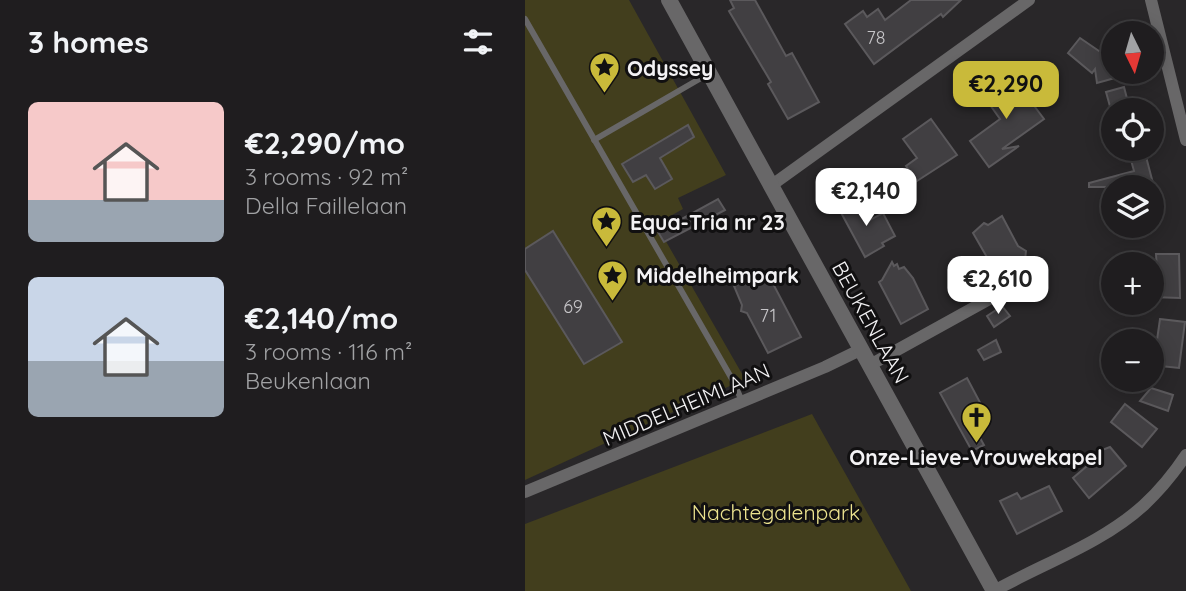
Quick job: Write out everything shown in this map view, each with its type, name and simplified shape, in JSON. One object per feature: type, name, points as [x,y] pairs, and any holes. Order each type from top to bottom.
[{"type":"street","name":"BEUKENLAAN","points":[[669,0],[994,591]]},
{"type":"street","points":[[772,185],[1029,0]]},
{"type":"street","points":[[1151,0],[1186,140]]},
{"type":"street","points":[[870,365],[993,297]]},
{"type":"street","name":"MIDDELHEIMLAAN","points":[[525,492],[825,368],[862,349]]},
{"type":"street","points":[[994,591],[1111,529],[1144,505],[1172,475],[1186,455]]},
{"type":"lane","points":[[525,19],[732,379],[742,401]]},
{"type":"lane","points":[[594,141],[709,73]]},
{"type":"green space","name":"Middelheimpark","points":[[525,0],[629,0],[726,175],[678,198],[683,209],[656,224],[745,379],[525,480]]},
{"type":"green space","name":"Nachtegalenpark","points":[[812,414],[911,591],[525,591],[525,524]]},
{"type":"building","points":[[730,0],[755,0],[786,56],[792,53],[819,102],[788,119],[768,84],[771,82],[729,11],[734,8]]},
{"type":"building","points":[[911,0],[961,0],[943,17],[941,14],[874,64],[845,24],[863,11],[867,17],[878,9],[885,20]]},
{"type":"building","points":[[1080,38],[1101,51],[1101,82],[1097,83],[1095,69],[1092,73],[1068,53]]},
{"type":"building","points":[[1011,75],[1044,119],[1002,149],[1019,146],[989,167],[970,141],[1000,119],[983,95]]},
{"type":"building","points":[[1124,87],[1127,98],[1108,98],[1106,92]]},
{"type":"building","points":[[931,119],[957,155],[917,181],[906,166],[917,158],[903,139]]},
{"type":"building","points":[[688,125],[694,137],[660,158],[672,179],[655,189],[646,175],[633,182],[622,164]]},
{"type":"building","points":[[1131,161],[1147,161],[1151,175],[1119,175],[1134,171]]},
{"type":"building","points":[[1101,180],[1101,187],[1089,187],[1089,183]]},
{"type":"building","points":[[718,199],[725,210],[664,242],[658,232]]},
{"type":"building","points":[[851,199],[857,209],[863,206],[870,220],[883,213],[895,236],[865,257],[838,207]]},
{"type":"building","points":[[1002,216],[1018,246],[1026,251],[1025,260],[991,278],[983,262],[988,259],[973,233],[984,223],[988,225]]},
{"type":"building","points":[[553,231],[622,342],[584,364],[525,270],[525,249]]},
{"type":"building","points":[[1164,254],[1179,254],[1180,298],[1164,297]]},
{"type":"building","points":[[892,262],[894,266],[897,264],[899,269],[904,267],[913,278],[928,309],[901,324],[879,282]]},
{"type":"building","points":[[769,276],[801,337],[768,353],[747,313],[741,311],[742,305],[734,286],[749,279],[759,280]]},
{"type":"building","points":[[1002,306],[1010,316],[994,327],[987,316]]},
{"type":"building","points":[[1160,319],[1185,322],[1179,368],[1164,366],[1164,329],[1159,329]]},
{"type":"building","points":[[996,340],[1001,352],[984,360],[978,350]]},
{"type":"building","points":[[967,378],[984,410],[969,418],[984,445],[972,451],[940,393]]},
{"type":"building","points":[[1148,392],[1173,395],[1168,411],[1140,401]]},
{"type":"building","points":[[1125,404],[1157,429],[1142,447],[1111,422]]},
{"type":"building","points":[[1110,447],[1126,466],[1089,498],[1073,478],[1100,455],[1102,450]]},
{"type":"building","points":[[1049,486],[1062,511],[1017,534],[1000,501],[1017,493],[1021,499]]},
{"type":"place","name":"Odyssey","points":[[604,95]]},
{"type":"place","name":"Equa-Tria nr 23","points":[[607,249]]},
{"type":"place","name":"Middelheimpark","points":[[613,302]]},
{"type":"place","name":"Onze-Lieve-Vrouwekapel","points":[[976,444]]}]
